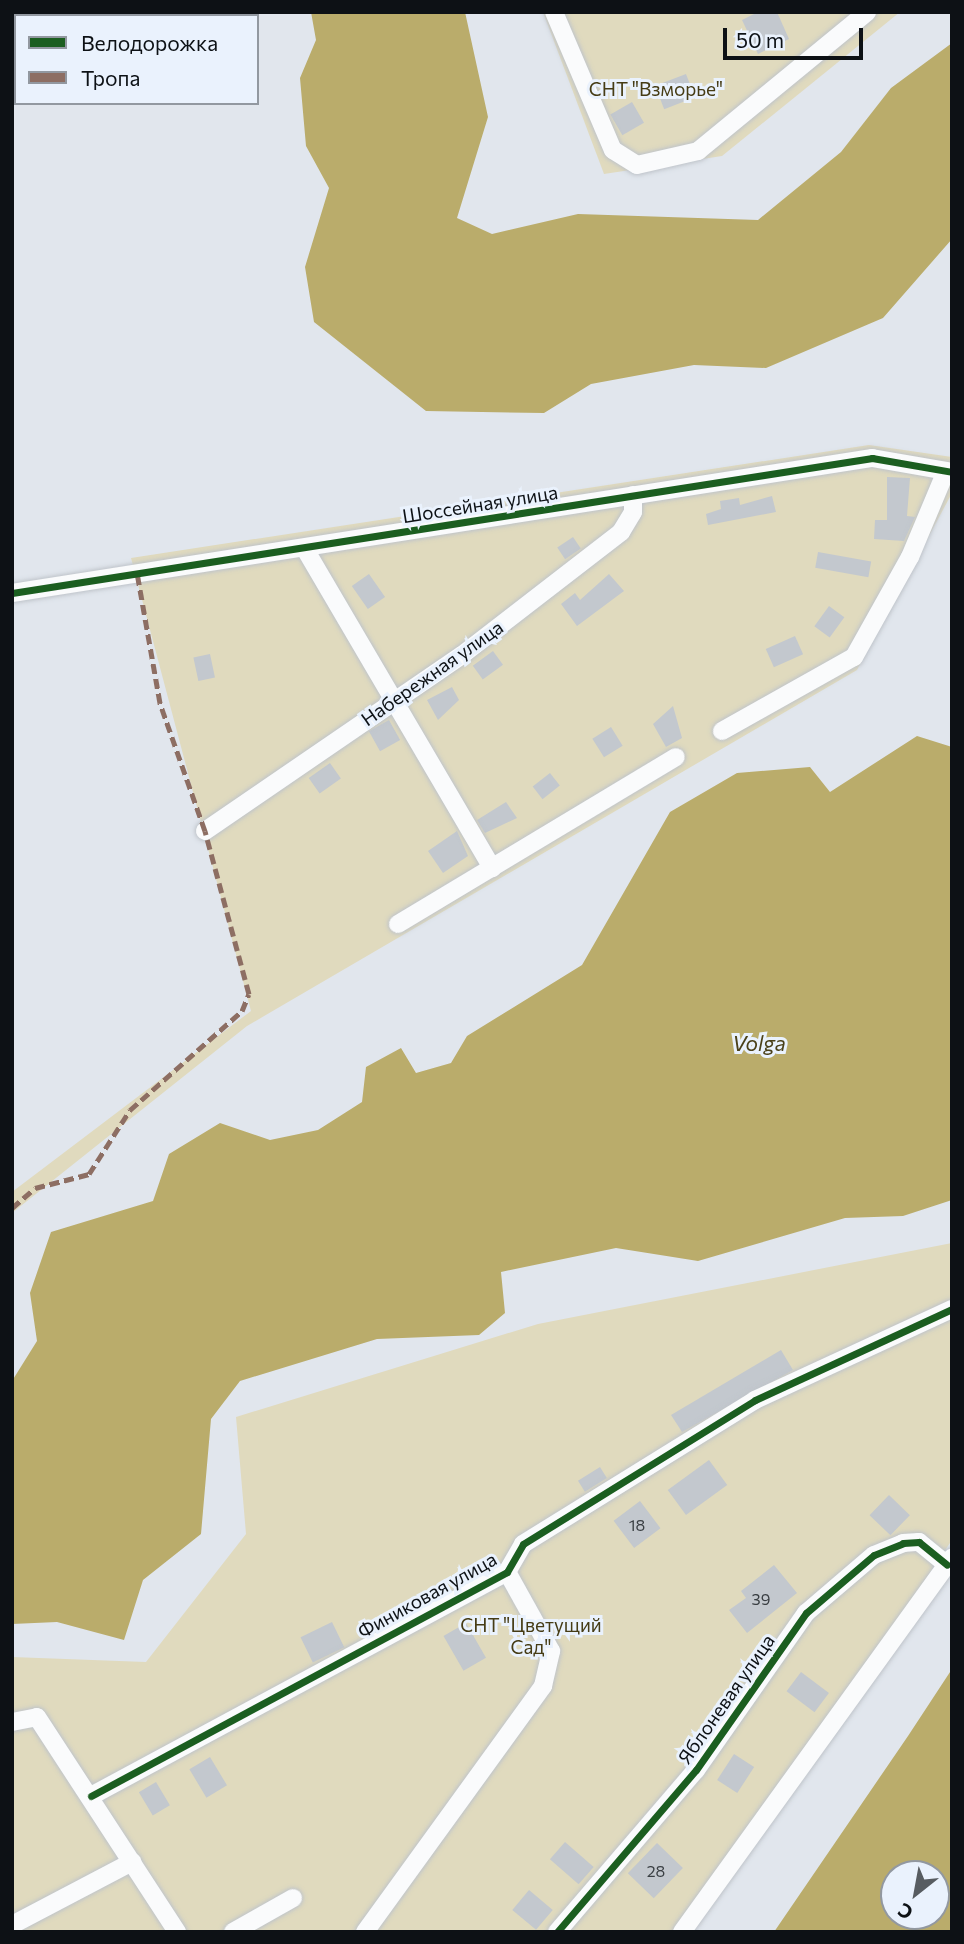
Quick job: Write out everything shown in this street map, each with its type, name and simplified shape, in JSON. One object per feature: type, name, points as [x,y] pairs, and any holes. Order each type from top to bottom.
[{"type":"street","points":[[554,12],[613,150],[637,165],[698,151],[867,12]]},
{"type":"street","name":"Шоссейная улица","points":[[12,593],[872,458],[949,472]]},
{"type":"street","points":[[722,731],[854,657],[910,557],[949,472]]},
{"type":"street","name":"Набережная улица","points":[[205,831],[393,701],[621,532],[633,512],[634,495]]},
{"type":"street","points":[[305,549],[492,868]]},
{"type":"street","points":[[398,924],[676,757]]},
{"type":"street","name":"Финиковая улица","points":[[91,1796],[507,1572],[523,1544],[755,1400],[952,1309]]},
{"type":"street","name":"Яблоневая улица","points":[[556,1932],[696,1770],[806,1613],[874,1555],[903,1543],[919,1542],[949,1561]]},
{"type":"street","points":[[682,1932],[949,1561]]},
{"type":"street","points":[[365,1932],[543,1686],[551,1651],[507,1572]]},
{"type":"street","points":[[12,1722],[37,1717],[91,1796],[177,1932]]},
{"type":"street","points":[[12,1924],[132,1862]]},
{"type":"street","points":[[233,1932],[293,1898]]},
{"type":"green space","name":"СНТ \"Взморье\"","points":[[543,12],[900,12],[722,156],[604,174]]},
{"type":"green space","points":[[869,445],[952,457],[952,493],[857,670],[247,1026],[12,1213],[12,1192],[251,1011],[131,558]]},
{"type":"green space","name":"СНТ \"Цветущий Сад\"","points":[[952,1243],[952,1540],[687,1932],[12,1932],[12,1657],[146,1662],[246,1534],[236,1417],[538,1324]]},
{"type":"water","points":[[311,12],[465,12],[488,117],[457,218],[492,234],[578,214],[758,220],[841,152],[891,88],[952,43],[952,239],[883,318],[766,368],[694,365],[591,384],[544,413],[426,411],[314,322],[305,267],[329,188],[306,146],[300,78],[316,40]]},
{"type":"water","name":"Volga","points":[[917,736],[952,747],[952,1200],[903,1216],[845,1218],[698,1261],[616,1248],[501,1272],[505,1313],[479,1335],[377,1339],[240,1381],[211,1419],[201,1534],[143,1580],[124,1640],[57,1622],[12,1624],[12,1381],[37,1341],[30,1293],[51,1232],[153,1201],[169,1154],[220,1123],[270,1140],[318,1130],[362,1102],[366,1067],[401,1048],[416,1073],[451,1063],[467,1036],[582,965],[670,812],[737,773],[810,767],[830,792]]},
{"type":"water","points":[[952,1669],[952,1932],[774,1932],[908,1736]]},
{"type":"building","points":[[758,12],[777,12],[789,39],[758,54],[742,20]]},
{"type":"building","points":[[686,74],[695,97],[664,109],[655,86]]},
{"type":"building","points":[[632,102],[644,123],[622,135],[610,114]]},
{"type":"building","points":[[887,477],[910,478],[907,516],[915,517],[904,541],[874,539],[875,520],[887,520]]},
{"type":"building","points":[[772,496],[776,512],[708,525],[706,514],[721,509],[720,501],[739,498],[740,505]]},
{"type":"building","points":[[573,537],[581,549],[565,559],[557,548]]},
{"type":"building","points":[[818,552],[871,561],[868,577],[815,568]]},
{"type":"building","points":[[369,574],[385,597],[368,609],[352,586]]},
{"type":"building","points":[[609,574],[624,591],[577,626],[561,604],[575,593],[580,600]]},
{"type":"building","points":[[829,606],[844,617],[830,637],[814,626]]},
{"type":"building","points":[[795,636],[803,654],[774,667],[766,649]]},
{"type":"building","points":[[493,651],[503,665],[483,679],[473,666]]},
{"type":"building","points":[[210,654],[215,677],[198,681],[193,658]]},
{"type":"building","points":[[452,687],[459,700],[438,720],[427,700]]},
{"type":"building","points":[[673,706],[682,738],[666,747],[653,724]]},
{"type":"building","points":[[389,720],[400,740],[380,751],[369,731]]},
{"type":"building","points":[[611,727],[623,746],[604,757],[592,739]]},
{"type":"building","points":[[330,763],[341,779],[320,793],[309,778]]},
{"type":"building","points":[[550,773],[560,786],[543,799],[533,787]]},
{"type":"building","points":[[506,802],[517,818],[485,833],[477,820]]},
{"type":"building","points":[[457,831],[468,856],[443,873],[428,851]]},
{"type":"building","points":[[781,1350],[793,1370],[682,1432],[671,1415]]},
{"type":"building","points":[[709,1460],[727,1485],[686,1515],[668,1490]]},
{"type":"building","points":[[600,1467],[607,1478],[585,1492],[578,1481]]},
{"type":"building","points":[[889,1495],[910,1515],[890,1535],[870,1515]]},
{"type":"building","points":[[640,1501],[660,1528],[634,1548],[614,1521]]},
{"type":"building","points":[[774,1565],[797,1593],[747,1633],[729,1610],[746,1598],[741,1591]]},
{"type":"building","points":[[408,1603],[412,1610],[393,1621],[389,1614]]},
{"type":"building","points":[[332,1622],[344,1647],[313,1663],[301,1637]]},
{"type":"building","points":[[466,1623],[486,1658],[463,1671],[443,1636]]},
{"type":"building","points":[[801,1672],[829,1693],[815,1712],[787,1691]]},
{"type":"building","points":[[734,1754],[754,1767],[737,1793],[717,1780]]},
{"type":"building","points":[[210,1757],[227,1785],[206,1798],[189,1769]]},
{"type":"building","points":[[156,1782],[170,1805],[153,1815],[139,1792]]},
{"type":"building","points":[[565,1842],[594,1867],[579,1884],[550,1859]]},
{"type":"building","points":[[657,1843],[683,1868],[654,1898],[628,1873]]},
{"type":"building","points":[[529,1890],[553,1910],[536,1930],[512,1910]]},
{"type":"marked path","points":[[12,1208],[35,1188],[89,1174],[130,1110],[242,1011],[249,994],[205,831],[160,703],[137,572]]},
{"type":"cycle path","points":[[12,593],[872,458],[952,472]]},
{"type":"cycle path","points":[[91,1796],[507,1572],[523,1544],[755,1400],[952,1309]]},
{"type":"cycle path","points":[[557,1932],[696,1770],[806,1613],[874,1555],[903,1543],[919,1542],[947,1565]]}]
